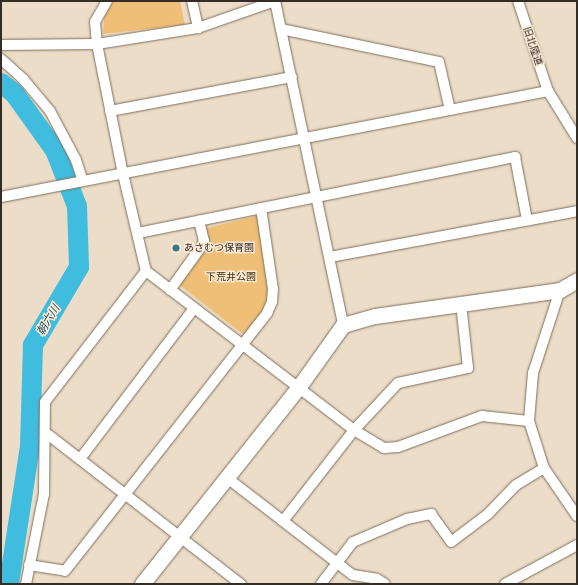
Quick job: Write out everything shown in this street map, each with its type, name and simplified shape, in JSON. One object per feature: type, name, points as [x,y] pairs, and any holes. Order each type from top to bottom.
[{"type":"street","points":[[107,1],[95,22],[97,44],[123,174],[146,272],[354,430],[384,448],[398,447],[482,416],[529,421]]},
{"type":"street","points":[[192,1],[198,28]]},
{"type":"street","points":[[1,45],[97,44],[198,28],[275,1],[318,196],[343,325]]},
{"type":"street","name":"旧北陸道","points":[[518,1],[548,91],[577,138]]},
{"type":"street","points":[[281,29],[438,62],[450,110]]},
{"type":"street","points":[[1,59],[24,80],[50,111],[76,160],[80,182]]},
{"type":"street","points":[[110,111],[292,77]]},
{"type":"street","points":[[1,196],[123,174],[548,91]]},
{"type":"street","points":[[138,233],[515,157],[527,220]]},
{"type":"street","points":[[30,565],[65,571],[242,345],[272,302],[274,290],[262,208]]},
{"type":"street","points":[[330,257],[577,211]]},
{"type":"street","points":[[170,290],[204,241],[199,221]]},
{"type":"street","points":[[26,584],[44,494],[46,432],[45,402],[146,272]]},
{"type":"street","points":[[142,584],[298,388],[343,325],[375,316],[560,290],[576,278]]},
{"type":"street","points":[[560,290],[533,373],[529,421],[544,468],[577,516]]},
{"type":"street","points":[[283,521],[354,430],[398,383],[468,368],[461,304]]},
{"type":"street","points":[[80,459],[194,308]]},
{"type":"street","points":[[46,432],[241,584]]},
{"type":"street","points":[[321,584],[353,542],[407,519],[431,514],[451,542],[488,514],[516,484],[544,468]]},
{"type":"street","points":[[226,478],[353,575],[377,579],[385,584]]},
{"type":"street","points":[[505,584],[577,545]]},
{"type":"green space","points":[[113,1],[180,1],[185,25],[103,34],[104,18]]},
{"type":"green space","name":"下荒井公園","points":[[260,215],[270,291],[267,305],[244,335],[177,283],[206,246],[207,228]]},
{"type":"waterway","name":"朝六川","points":[[1,83],[14,93],[55,150],[77,206],[79,267],[33,345],[30,446],[9,584]]},
{"type":"place","name":"あさむつ保育園","points":[[176,248]]}]
